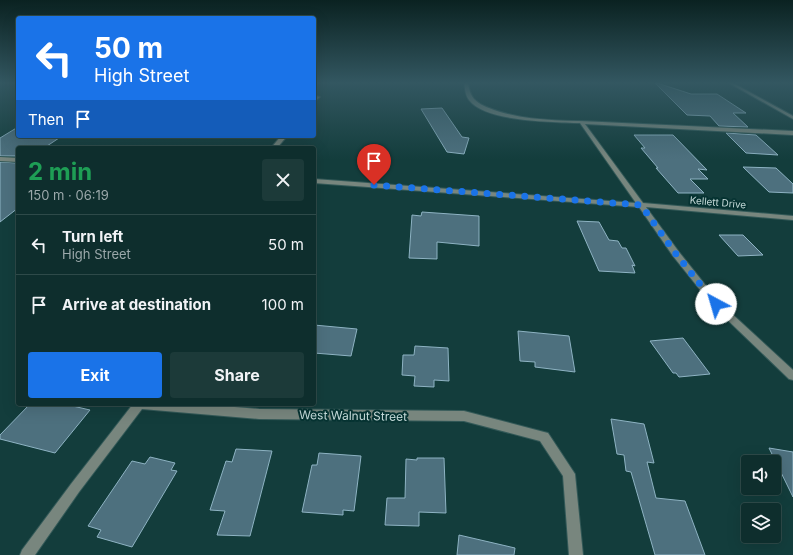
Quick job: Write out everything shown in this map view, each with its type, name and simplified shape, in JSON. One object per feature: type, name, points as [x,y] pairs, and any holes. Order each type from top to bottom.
[{"type":"street","points":[[486,108],[525,118],[793,133]]},
{"type":"street","points":[[775,108],[793,118]]},
{"type":"street","points":[[581,122],[676,254],[716,304],[793,376]]},
{"type":"street","points":[[276,146],[282,138]]},
{"type":"street","points":[[0,159],[16,160]]},
{"type":"street","name":"Kellett Drive","points":[[316,181],[641,205],[793,218]]},
{"type":"street","name":"West Walnut Street","points":[[27,555],[74,488],[139,406]]},
{"type":"street","name":"West Walnut Street","points":[[165,406],[259,414],[464,416],[544,437],[569,474],[576,555]]},
{"type":"building","points":[[442,108],[462,137],[469,138],[464,154],[447,152],[421,109]]},
{"type":"building","points":[[680,108],[738,108],[746,113],[733,113],[748,127],[719,126],[710,116],[687,115]]},
{"type":"building","points":[[16,128],[16,138],[59,138],[47,146],[16,146],[16,156],[0,156],[0,138]]},
{"type":"building","points":[[726,133],[756,135],[778,155],[746,153]]},
{"type":"building","points":[[634,135],[673,135],[707,170],[698,169],[708,179],[690,179],[704,193],[678,193],[656,168],[658,168],[641,148],[645,148]]},
{"type":"building","points":[[0,162],[16,163],[16,210],[0,222]]},
{"type":"building","points":[[743,167],[776,168],[793,184],[793,193],[769,192]]},
{"type":"building","points":[[422,212],[479,216],[479,246],[437,242],[437,259],[409,258],[412,215],[421,216]]},
{"type":"building","points":[[577,221],[599,222],[609,240],[618,241],[622,248],[626,248],[635,266],[632,265],[635,273],[599,271]]},
{"type":"building","points":[[719,235],[743,235],[763,255],[738,256]]},
{"type":"building","points":[[316,325],[357,329],[351,356],[316,353]]},
{"type":"building","points":[[518,331],[569,336],[575,372],[535,367],[535,362],[520,361]]},
{"type":"building","points":[[683,338],[710,374],[679,377],[676,373],[673,373],[650,341]]},
{"type":"building","points":[[415,346],[448,348],[449,381],[434,380],[434,387],[414,386],[415,376],[402,375],[403,355],[414,355]]},
{"type":"building","points":[[28,406],[73,406],[90,410],[55,453],[0,439],[0,435]]},
{"type":"building","points":[[611,419],[644,424],[654,463],[647,462],[656,498],[685,501],[705,555],[655,555],[631,472],[626,471],[624,455],[617,454]]},
{"type":"building","points":[[769,448],[793,452],[793,497],[781,472],[781,455],[772,455]]},
{"type":"building","points":[[236,449],[272,451],[250,536],[217,535],[225,511],[210,510],[226,461],[232,462]]},
{"type":"building","points":[[319,453],[361,456],[354,511],[343,510],[343,515],[302,512],[312,465],[317,465]]},
{"type":"building","points":[[150,457],[175,463],[171,470],[177,471],[132,547],[97,537],[101,530],[88,526],[132,461],[145,464]]},
{"type":"building","points":[[417,458],[444,458],[446,513],[419,512],[419,526],[385,525],[387,498],[405,498],[406,459],[417,460]]},
{"type":"building","points":[[459,535],[515,548],[514,555],[457,555]]},
{"type":"route","points":[[374,185],[641,205],[676,254],[716,304]]}]
